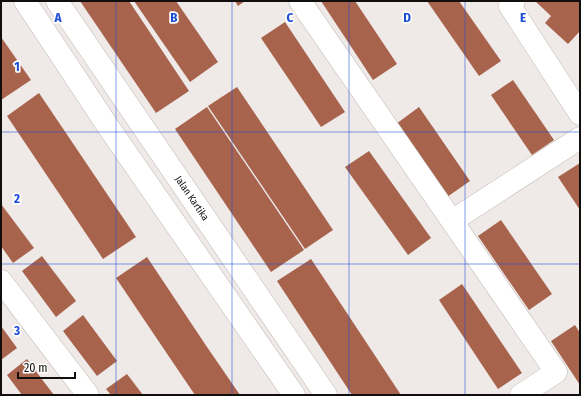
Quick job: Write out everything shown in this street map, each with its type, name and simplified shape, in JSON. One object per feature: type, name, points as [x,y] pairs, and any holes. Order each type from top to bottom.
[{"type":"street","points":[[24,1],[109,128],[294,395]]},
{"type":"street","name":"Jalan Kartika","points":[[57,1],[326,395]]},
{"type":"street","points":[[300,1],[556,372],[521,395]]},
{"type":"street","points":[[510,3],[580,114]]},
{"type":"street","points":[[452,221],[580,138]]},
{"type":"street","points":[[1,281],[88,395]]},
{"type":"building","points":[[80,1],[129,1],[189,91],[156,113]]},
{"type":"building","points":[[134,1],[176,1],[218,62],[190,82]]},
{"type":"building","points":[[235,1],[245,1],[238,6]]},
{"type":"building","points":[[321,1],[355,1],[397,64],[373,80]]},
{"type":"building","points":[[427,1],[459,1],[501,61],[479,76]]},
{"type":"building","points":[[535,1],[580,2],[580,31],[568,44],[545,23],[551,16]]},
{"type":"building","points":[[285,22],[345,112],[321,127],[261,38]]},
{"type":"building","points":[[1,37],[31,80],[1,100]]},
{"type":"building","points":[[513,80],[554,140],[532,155],[491,95]]},
{"type":"building","points":[[237,87],[333,230],[305,249],[208,106]]},
{"type":"building","points":[[39,93],[136,237],[103,259],[7,116]]},
{"type":"building","points":[[207,107],[304,250],[271,272],[175,129]]},
{"type":"building","points":[[419,107],[470,181],[447,197],[396,124]]},
{"type":"building","points":[[369,151],[431,238],[408,255],[345,167]]},
{"type":"building","points":[[580,163],[580,210],[558,177]]},
{"type":"building","points":[[1,204],[34,248],[13,263],[1,246]]},
{"type":"building","points":[[501,220],[552,294],[529,310],[478,236]]},
{"type":"building","points":[[42,256],[76,301],[56,317],[22,271]]},
{"type":"building","points":[[147,257],[240,395],[195,395],[116,278]]},
{"type":"building","points":[[311,259],[401,395],[352,395],[277,281]]},
{"type":"building","points":[[462,284],[522,373],[498,389],[439,300]]},
{"type":"building","points":[[83,315],[117,361],[97,376],[63,331]]},
{"type":"building","points":[[575,325],[580,333],[580,385],[551,341]]},
{"type":"building","points":[[1,326],[17,348],[1,360]]},
{"type":"building","points":[[27,359],[54,395],[22,395],[7,375]]},
{"type":"building","points":[[127,374],[143,395],[111,395],[106,389]]}]
